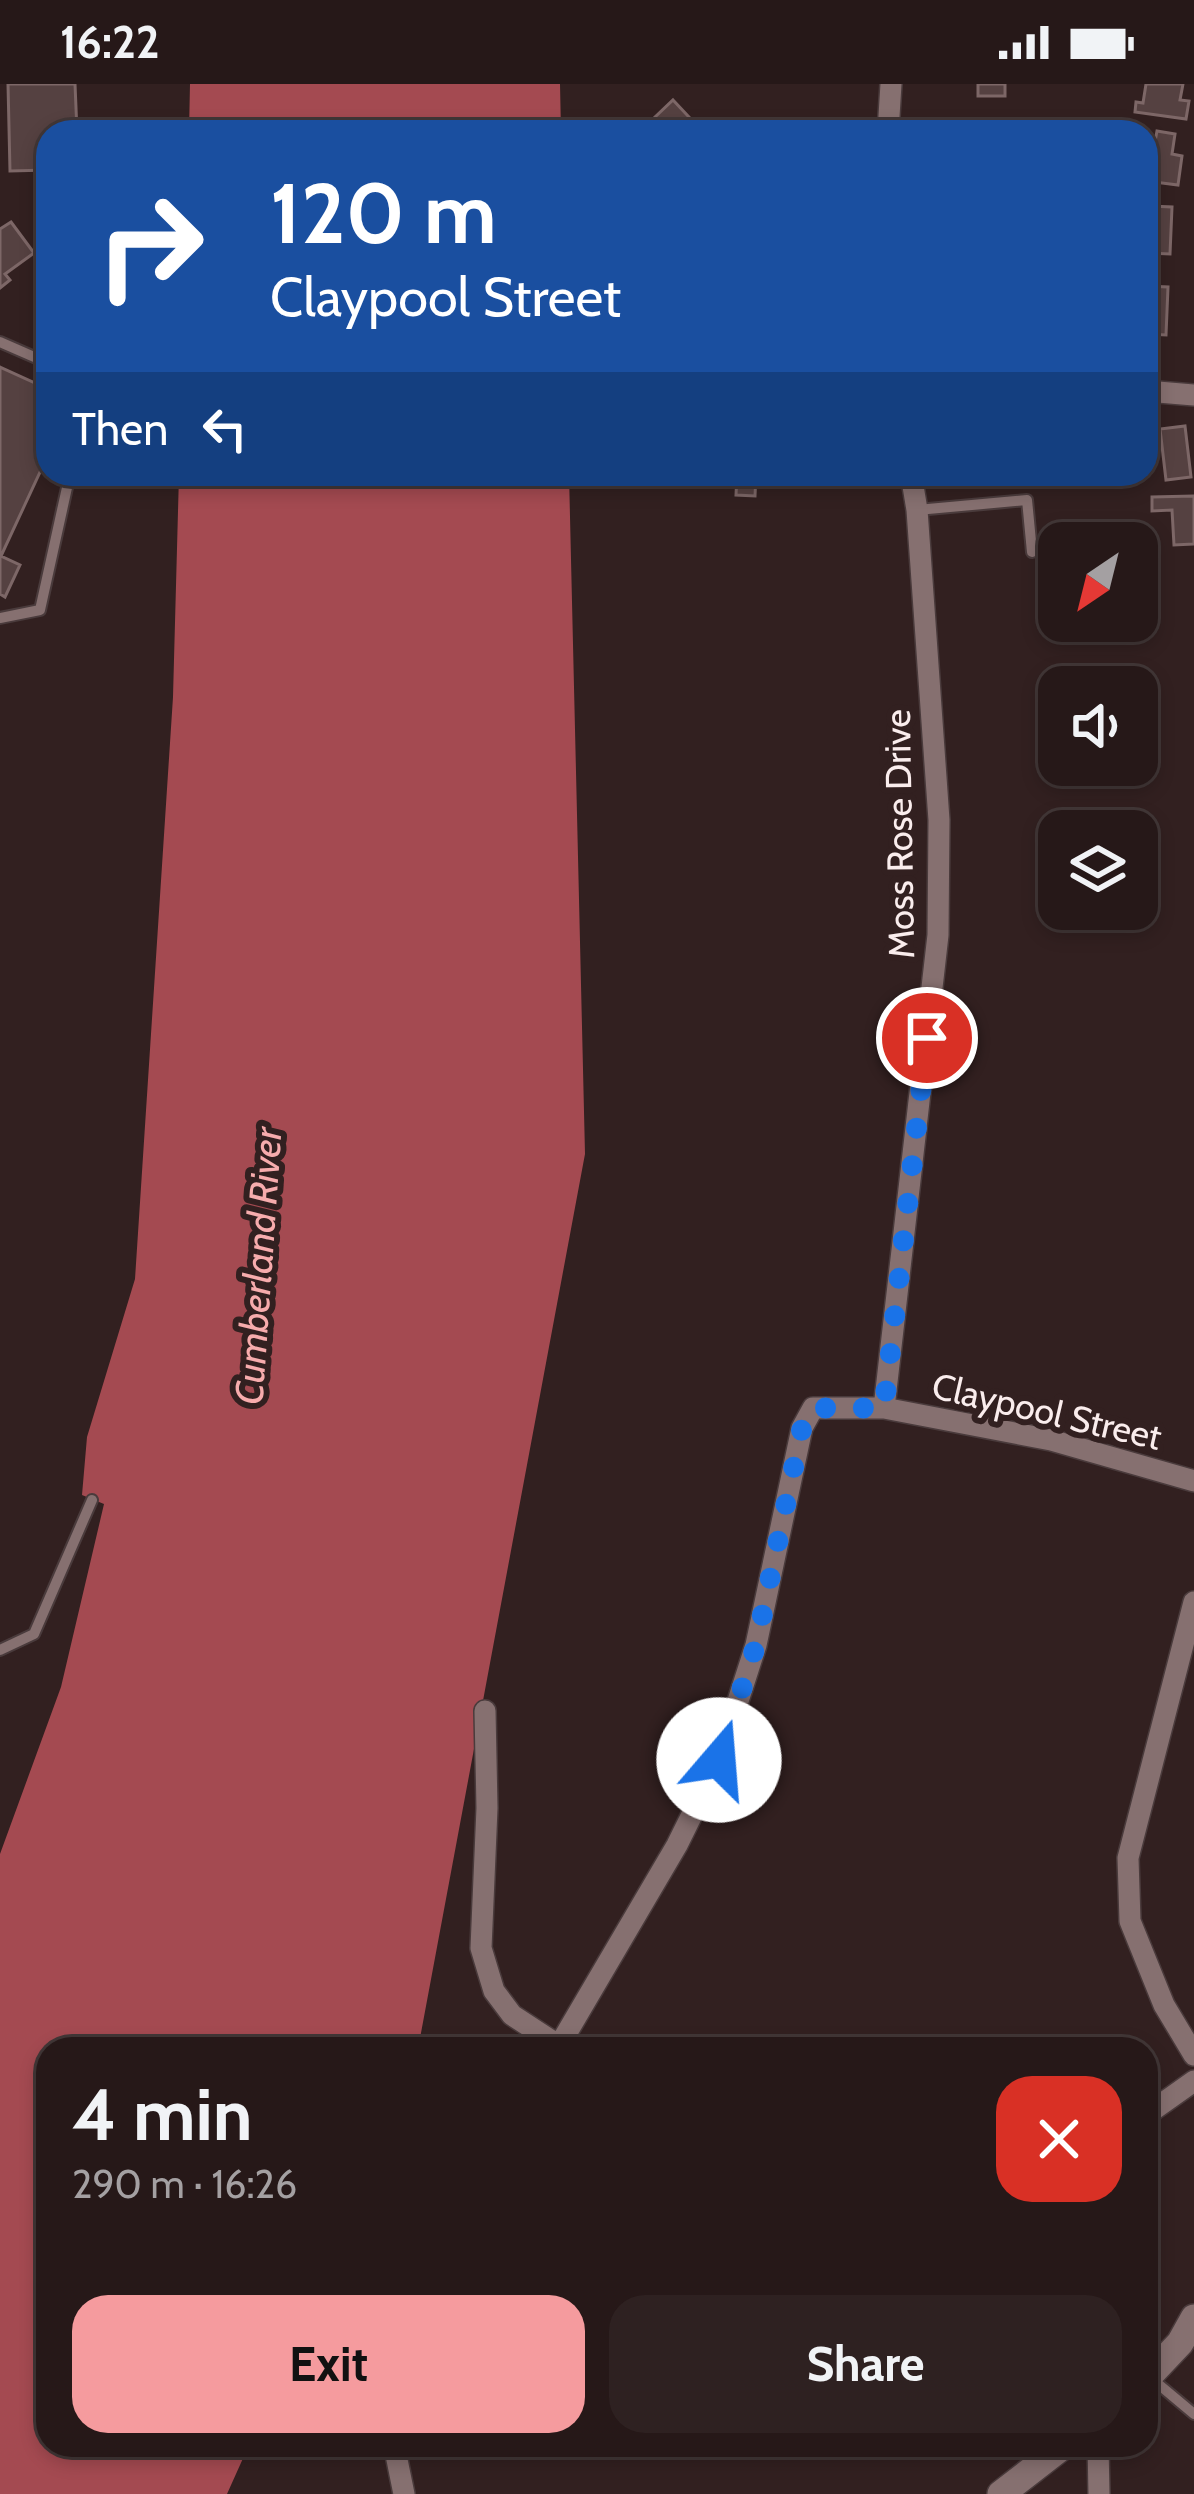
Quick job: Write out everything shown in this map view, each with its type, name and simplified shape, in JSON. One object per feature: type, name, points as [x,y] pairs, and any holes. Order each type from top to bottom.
[{"type":"street","points":[[889,120],[891,84]]},
{"type":"street","points":[[1158,392],[1194,395]]},
{"type":"street","name":"Moss Rose Drive","points":[[884,1408],[938,935],[939,820],[913,486]]},
{"type":"street","name":"Claypool Street","points":[[567,2037],[719,1760],[756,1645],[802,1428],[813,1408],[884,1408],[1051,1440],[1194,1481]]},
{"type":"street","points":[[1194,1602],[1128,1858],[1130,1921],[1164,2005],[1194,2055]]},
{"type":"street","points":[[484,1711],[487,1808],[481,1948],[494,1991],[512,2015],[545,2037]]},
{"type":"street","points":[[1158,2106],[1194,2081]]},
{"type":"street","points":[[1158,2366],[1189,2335]]},
{"type":"street","points":[[396,2457],[404,2494]]},
{"type":"street","points":[[1001,2494],[1049,2457]]},
{"type":"street","points":[[1099,2457],[1099,2494]]},
{"type":"lane","points":[[0,342],[36,358]]},
{"type":"lane","points":[[0,618],[40,610],[67,486]]},
{"type":"lane","points":[[917,510],[1028,500],[1032,552]]},
{"type":"lane","points":[[0,1650],[34,1634],[92,1500]]},
{"type":"lane","points":[[1158,2386],[1194,2414]]},
{"type":"water","points":[[190,84],[560,84],[561,120],[189,120]]},
{"type":"water","name":"Cumberland River","points":[[179,486],[569,486],[585,1154],[420,2037],[36,2037],[36,2457],[244,2457],[227,2494],[0,2494],[0,1854],[61,1687],[104,1504],[82,1495],[87,1437],[135,1279],[173,697]]},
{"type":"building","points":[[8,84],[75,84],[76,120],[36,120],[36,170],[10,171]]},
{"type":"building","points":[[978,84],[1005,84],[1005,96],[978,96]]},
{"type":"building","points":[[1146,84],[1183,84],[1180,100],[1189,101],[1186,119],[1135,112],[1136,102],[1143,103]]},
{"type":"building","points":[[673,100],[692,120],[656,120]]},
{"type":"building","points":[[1158,131],[1175,134],[1172,154],[1182,156],[1178,185],[1158,182]]},
{"type":"building","points":[[1158,206],[1172,207],[1170,254],[1158,253]]},
{"type":"building","points":[[11,222],[34,253],[5,274],[10,280],[0,288],[0,229]]},
{"type":"building","points":[[1158,287],[1168,287],[1166,335],[1158,335]]},
{"type":"building","points":[[0,367],[36,384],[36,481],[1,556],[20,565],[5,597],[0,594]]},
{"type":"building","points":[[1185,426],[1191,477],[1166,480],[1160,429]]},
{"type":"building","points":[[736,486],[755,486],[755,496],[736,495]]},
{"type":"building","points":[[1194,496],[1194,544],[1174,545],[1172,510],[1152,511],[1152,497]]},
{"type":"route","points":[[719,1760],[756,1645],[802,1428],[813,1408],[884,1408],[927,1038]]}]
